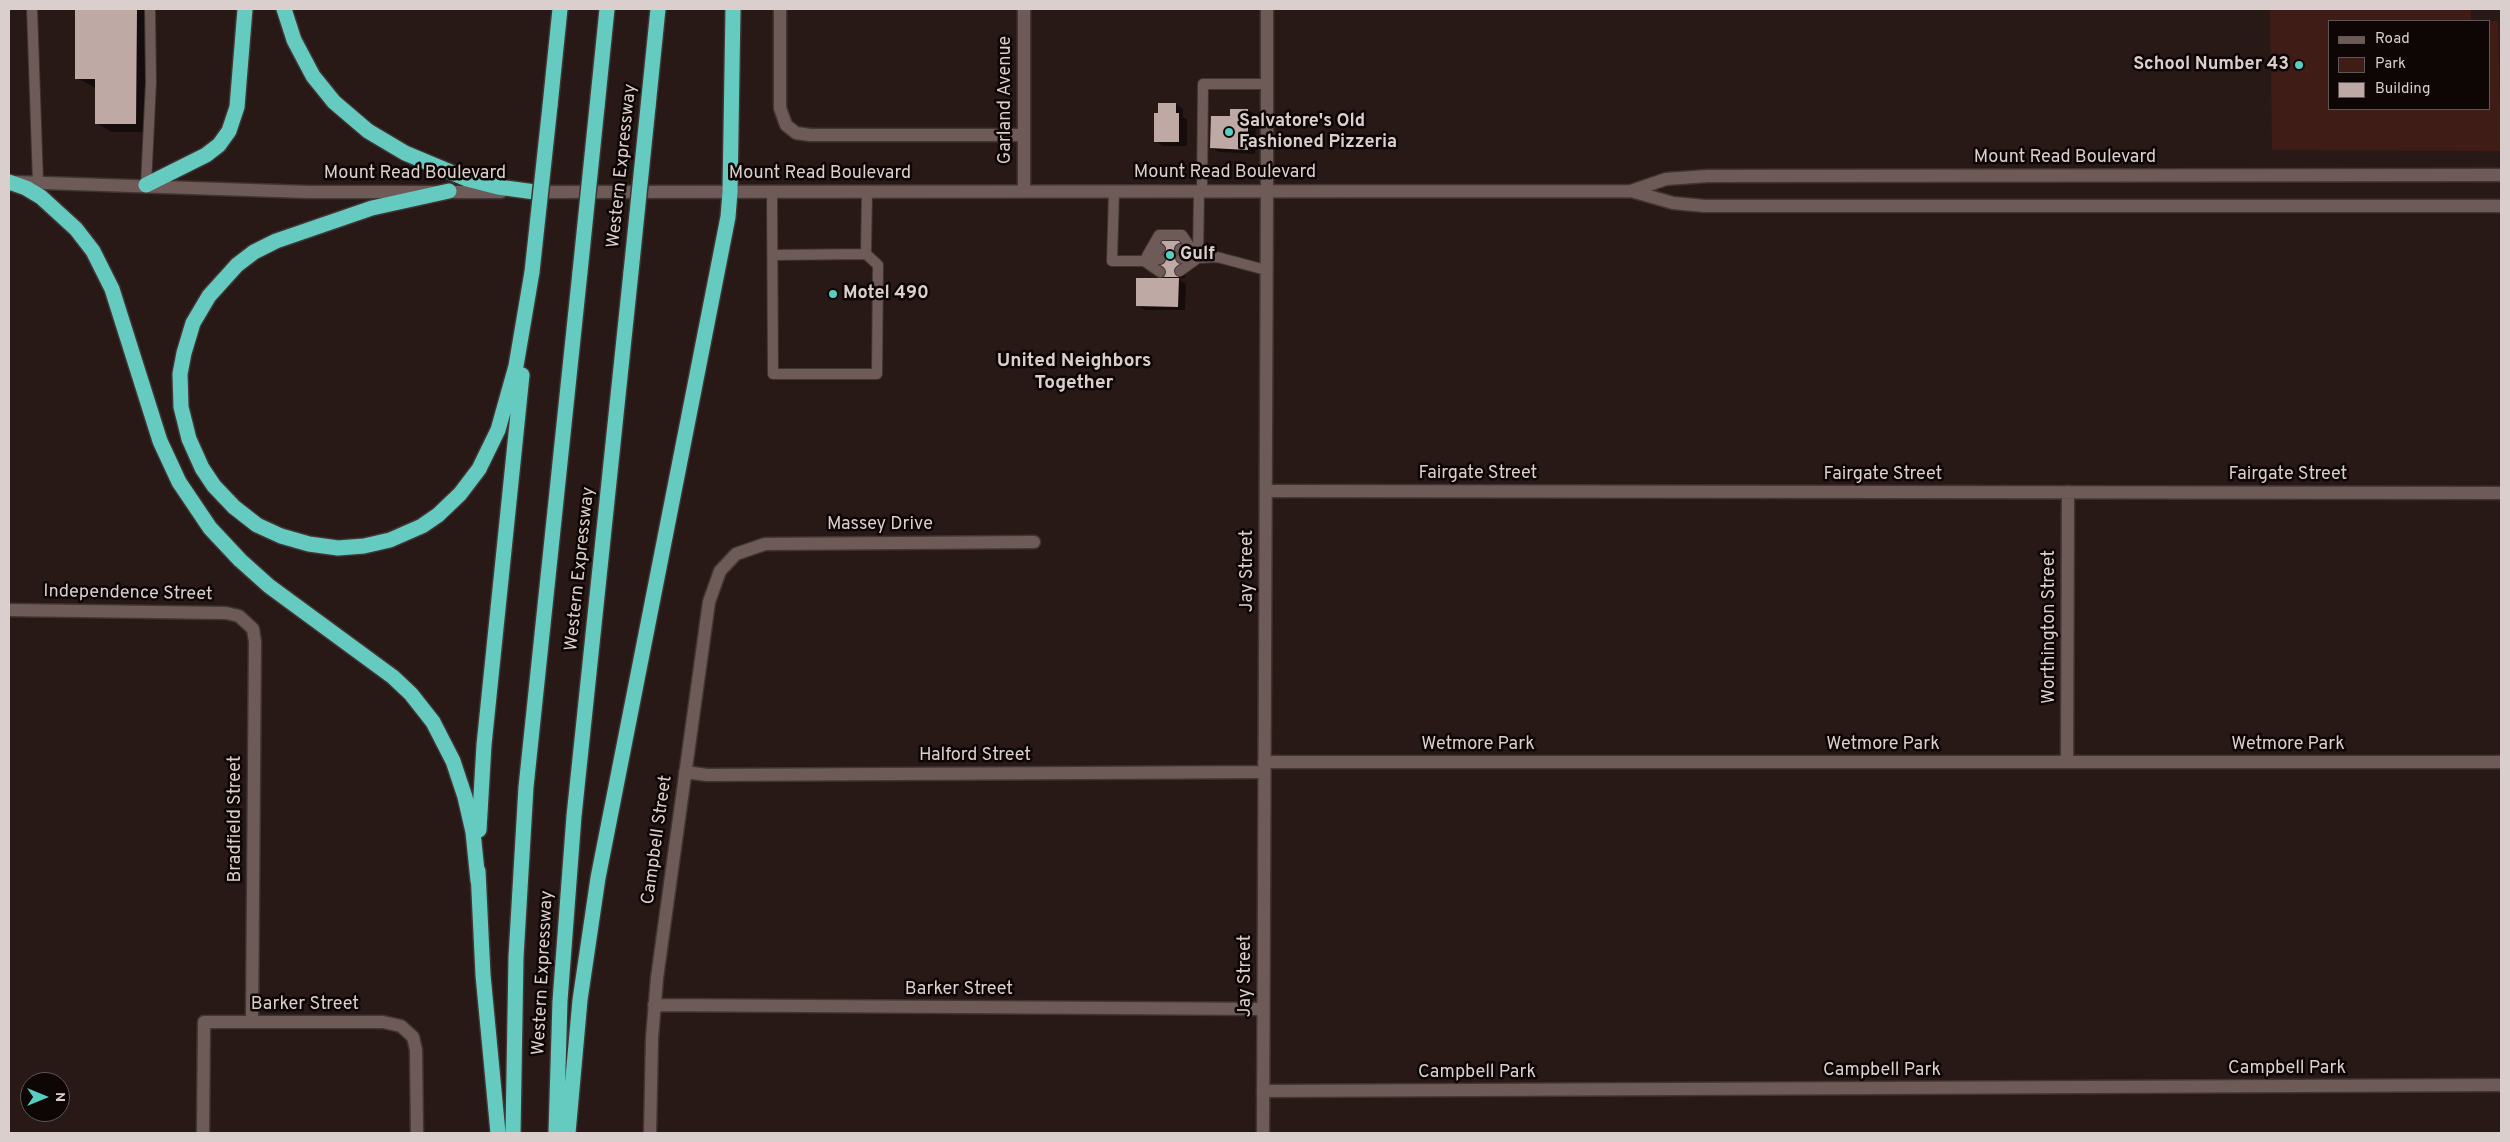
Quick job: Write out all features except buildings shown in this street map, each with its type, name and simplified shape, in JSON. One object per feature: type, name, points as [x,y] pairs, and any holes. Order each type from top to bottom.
[{"type":"highway","points":[[146,185],[206,155],[219,145],[229,131],[237,107],[245,9]]},
{"type":"highway","points":[[284,9],[294,40],[313,76],[341,110],[368,131],[405,153],[467,179],[498,187],[535,192]]},
{"type":"highway","points":[[550,106],[552,9]]},
{"type":"highway","points":[[478,881],[484,745],[560,9]]},
{"type":"highway","name":"Western Expressway","points":[[514,1133],[516,957],[526,787],[607,9]]},
{"type":"highway","name":"Western Expressway","points":[[556,1133],[560,1001],[573,824],[658,9]]},
{"type":"highway","points":[[568,1133],[580,1000],[593,907],[728,218],[733,9]]},
{"type":"highway","points":[[9,182],[26,188],[41,197],[70,223],[93,251],[112,289],[144,395],[163,448],[179,482],[210,528],[240,560],[269,586],[393,677],[412,694],[433,722],[453,761],[465,797],[473,832],[478,881],[483,976],[498,1133]]},
{"type":"highway","points":[[449,191],[372,208],[276,241],[241,262],[209,296],[195,319],[184,352],[180,379],[181,407],[185,429],[202,468],[214,486],[234,507],[257,525],[281,536],[309,544],[338,548],[364,546],[390,540],[422,526],[438,515],[460,494],[479,469],[498,430],[516,366],[532,272]]},
{"type":"street","points":[[780,9],[779,102],[781,114],[786,125],[796,133],[810,135],[1024,135]]},
{"type":"street","name":"Garland Avenue","points":[[1024,9],[1024,191]]},
{"type":"street","name":"Jay Street","points":[[1263,1133],[1267,9]]},
{"type":"street","name":"Mount Read Boulevard","points":[[1631,191],[1666,179],[1708,176],[2501,175]]},
{"type":"street","name":"Mount Read Boulevard","points":[[9,182],[146,185],[273,191],[1631,191],[1672,203],[1705,206],[2501,206]]},
{"type":"street","name":"Fairgate Street","points":[[1266,491],[2501,493]]},
{"type":"street","name":"Worthington Street","points":[[2067,762],[2068,492]]},
{"type":"street","name":"Massey Drive","points":[[731,558],[750,548],[776,543],[1034,542]]},
{"type":"street","name":"Campbell Street","points":[[650,1133],[654,1005],[685,772],[711,593],[716,578],[731,558]]},
{"type":"street","name":"Independence Street","points":[[9,610],[217,612],[233,614],[245,620]]},
{"type":"street","name":"Bradfield Street","points":[[245,620],[253,629],[255,642],[252,1022]]},
{"type":"street","name":"Wetmore Park","points":[[1264,767],[2067,762],[2501,762]]},
{"type":"street","name":"Halford Street","points":[[685,772],[718,774],[1264,767]]},
{"type":"street","name":"Barker Street","points":[[654,1005],[1263,1009]]},
{"type":"street","name":"Barker Street","points":[[203,1133],[204,1022],[390,1023],[405,1028],[413,1037],[416,1050],[417,1133]]},
{"type":"street","name":"Campbell Park","points":[[1263,1092],[2501,1085]]},
{"type":"lane","points":[[32,9],[38,182]]},
{"type":"lane","points":[[146,185],[151,82],[150,9]]},
{"type":"lane","points":[[1198,258],[1203,84],[1267,84]]},
{"type":"lane","points":[[866,254],[867,191]]},
{"type":"lane","points":[[1114,191],[1112,261],[1144,261],[1160,254]]},
{"type":"lane","points":[[772,192],[773,374],[877,374],[878,265],[866,254],[773,256]]},
{"type":"lane","points":[[1144,261],[1159,235],[1182,235],[1198,258]]},
{"type":"lane","points":[[1180,253],[1198,258],[1217,257],[1266,270]]},
{"type":"lane","points":[[1180,271],[1198,258]]},
{"type":"lane","points":[[1144,261],[1160,272]]},
{"type":"green space","name":"School Number 43","points":[[2270,9],[2471,9],[2471,20],[2328,20],[2328,110],[2490,110],[2490,21],[2498,21],[2501,151],[2272,150]]},
{"type":"place","name":"School Number 43","points":[[2299,65]]},
{"type":"place","name":"Salvatore's Old Fashioned Pizzeria","points":[[1229,132]]},
{"type":"place","name":"Gulf","points":[[1170,255]]},
{"type":"place","name":"Motel 490","points":[[833,294]]},
{"type":"district","name":"United Neighbors Together","points":[[1074,373]]}]
